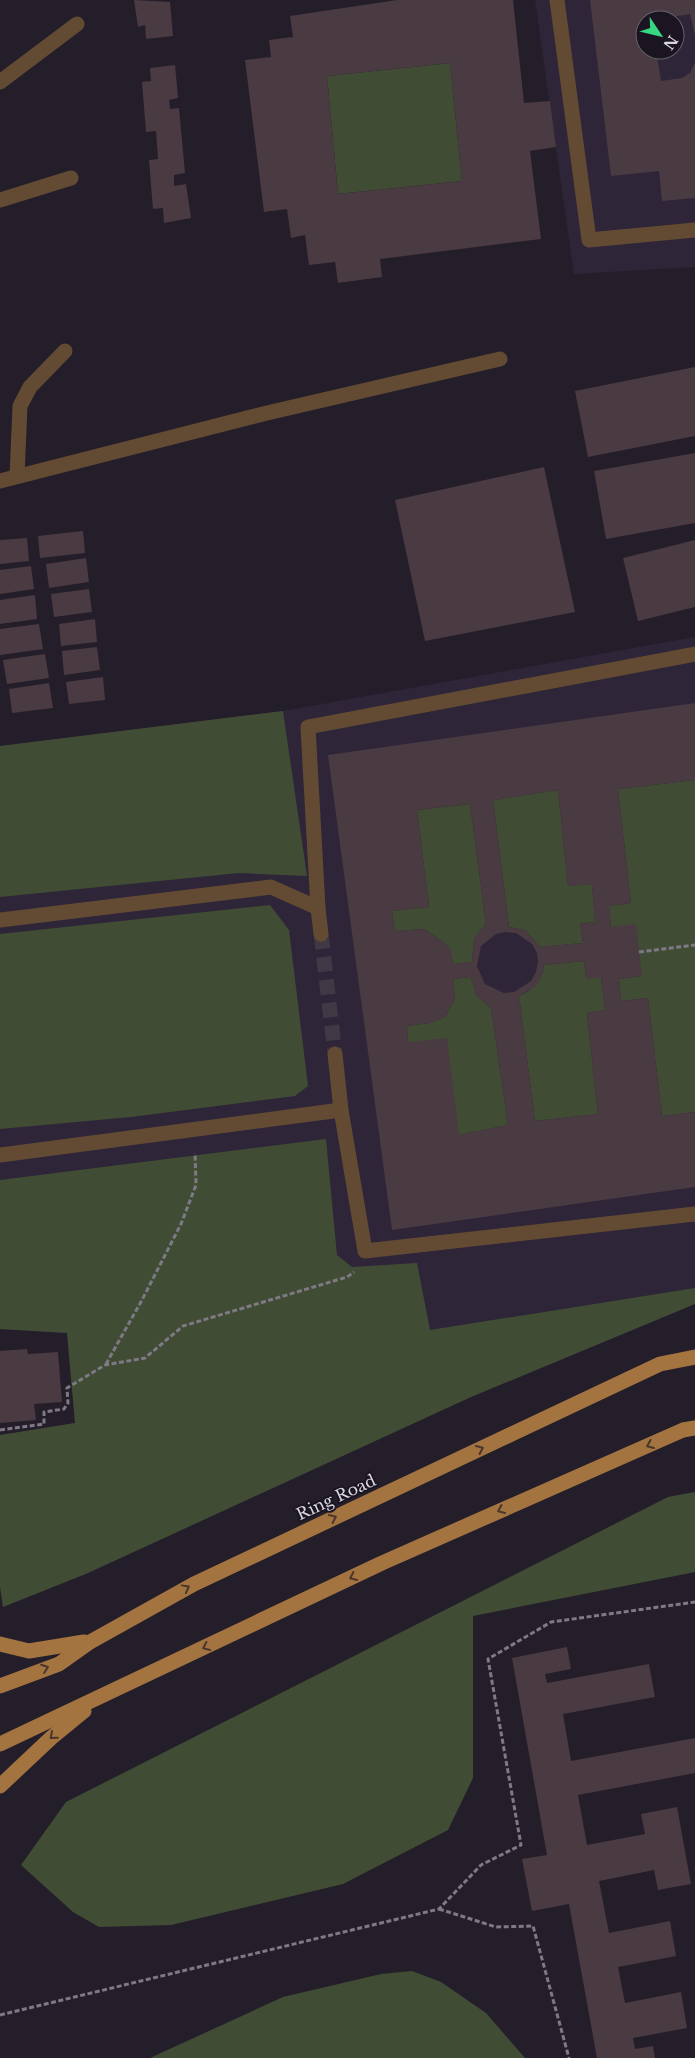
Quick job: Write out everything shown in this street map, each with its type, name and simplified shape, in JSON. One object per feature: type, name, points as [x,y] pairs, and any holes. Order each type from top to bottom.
[{"type":"main road","name":"Ring Road","points":[[0,1686],[58,1664],[90,1642],[194,1584],[660,1364],[695,1357]]},
{"type":"main road","points":[[1,1744],[382,1563],[683,1430],[695,1428]]},
{"type":"main road","points":[[0,1644],[29,1651],[90,1642]]},
{"type":"main road","points":[[0,1786],[51,1738],[104,1695]]},
{"type":"lane","points":[[557,0],[589,240],[695,230]]},
{"type":"lane","points":[[0,82],[77,24]]},
{"type":"lane","points":[[0,200],[71,178]]},
{"type":"lane","points":[[17,476],[20,406],[30,387],[65,350]]},
{"type":"lane","points":[[0,481],[267,413],[500,359]]},
{"type":"lane","points":[[320,934],[308,727],[695,654]]},
{"type":"lane","points":[[0,920],[271,887],[318,908]]},
{"type":"lane","points":[[335,1054],[341,1110],[365,1251],[695,1214]]},
{"type":"lane","points":[[0,1155],[341,1110]]},
{"type":"path","points":[[639,952],[695,945]]},
{"type":"path","points":[[105,1365],[142,1300],[180,1224],[196,1185],[194,1130]]},
{"type":"path","points":[[0,1430],[44,1424],[44,1412],[64,1409],[68,1403],[67,1388],[105,1365],[145,1358],[183,1326],[348,1277],[366,1262],[365,1251]]},
{"type":"path","points":[[439,1909],[481,1865],[521,1845],[488,1659],[551,1622],[695,1602]]},
{"type":"path","points":[[0,2015],[439,1909],[496,1926],[533,1926],[569,2058]]},
{"type":"shaded area","points":[[535,0],[695,0],[695,267],[574,274]]},
{"type":"shaded area","points":[[695,637],[695,1304],[471,1397],[88,1573],[3,1607],[0,1587],[0,1435],[75,1423],[67,1333],[0,1329],[0,746],[283,711]]},
{"type":"green space","points":[[450,63],[462,181],[338,194],[327,76]]},
{"type":"green space","points":[[283,711],[307,876],[239,873],[0,897],[0,746]]},
{"type":"green space","points":[[695,780],[695,1112],[662,1116],[648,998],[621,1001],[619,979],[642,976],[611,927],[609,906],[631,903],[618,789]]},
{"type":"green space","points":[[558,790],[568,886],[592,884],[595,922],[580,924],[583,943],[540,947],[525,930],[509,927],[493,800]]},
{"type":"green space","points":[[470,804],[486,924],[474,939],[472,962],[453,964],[450,949],[424,929],[395,931],[392,911],[429,907],[417,810]]},
{"type":"green space","points":[[270,905],[289,930],[308,1086],[295,1096],[131,1117],[0,1129],[0,934]]},
{"type":"green space","points":[[584,961],[586,978],[601,978],[605,1010],[587,1013],[598,1114],[535,1121],[519,996],[536,984],[541,976],[544,965]]},
{"type":"green space","points":[[471,977],[476,995],[491,1008],[508,1125],[459,1135],[408,1042],[407,1026],[430,1023],[445,1017],[455,998],[453,979]]},
{"type":"green space","points":[[326,1139],[337,1255],[352,1267],[417,1263],[430,1330],[695,1288],[695,1304],[471,1397],[88,1573],[3,1607],[0,1587],[0,1435],[75,1423],[67,1333],[0,1329],[0,1180]]},
{"type":"green space","points":[[695,1492],[695,1572],[473,1616],[473,1778],[448,1830],[343,1884],[171,1925],[99,1927],[73,1912],[21,1865],[66,1802],[668,1497]]},
{"type":"green space","points":[[412,1971],[441,1982],[486,2013],[525,2058],[150,2058],[283,1997],[381,1974]]},
{"type":"building","points":[[134,0],[170,2],[173,36],[146,39],[145,25],[138,27]]},
{"type":"building","points":[[397,0],[513,0],[524,103],[550,101],[556,147],[530,151],[541,239],[380,259],[382,277],[338,283],[335,262],[309,265],[305,235],[291,238],[287,209],[264,212],[245,60],[271,57],[269,40],[293,37],[290,16]],"holes":[[[450,63],[462,181],[338,194],[327,76]]]},
{"type":"building","points":[[590,0],[695,0],[695,36],[690,14],[685,15],[685,10],[635,10],[635,60],[658,60],[661,81],[682,78],[690,73],[695,62],[695,198],[662,201],[659,171],[611,176]]},
{"type":"building","points":[[175,65],[178,98],[169,100],[170,109],[179,108],[185,173],[174,175],[174,186],[186,184],[191,218],[164,223],[163,208],[153,209],[149,160],[158,159],[156,131],[146,132],[142,82],[151,81],[150,68]]},
{"type":"building","points":[[695,367],[695,436],[588,457],[575,391]]},
{"type":"building","points":[[695,453],[695,523],[606,539],[594,471]]},
{"type":"building","points":[[544,467],[575,612],[425,641],[395,500]]},
{"type":"building","points":[[83,531],[85,553],[40,558],[38,536]]},
{"type":"building","points":[[27,538],[29,561],[0,564],[0,540]]},
{"type":"building","points":[[695,540],[695,607],[638,621],[623,558]]},
{"type":"building","points":[[86,558],[89,582],[49,588],[46,564]]},
{"type":"building","points":[[31,566],[34,589],[0,594],[0,570]]},
{"type":"building","points":[[89,589],[92,612],[54,617],[51,594]]},
{"type":"building","points":[[35,595],[37,619],[0,624],[0,600]]},
{"type":"building","points":[[95,619],[97,642],[61,646],[59,624]]},
{"type":"building","points":[[39,624],[43,649],[0,655],[0,629]]},
{"type":"building","points":[[97,647],[100,670],[64,675],[62,651]]},
{"type":"building","points":[[45,654],[49,678],[7,684],[3,660]]},
{"type":"building","points":[[103,677],[105,700],[69,704],[66,682]]},
{"type":"building","points":[[49,683],[53,708],[12,713],[9,689]]},
{"type":"building","points":[[695,703],[695,780],[618,789],[631,903],[609,906],[611,927],[636,924],[642,976],[619,979],[621,1001],[648,998],[662,1116],[695,1112],[695,1187],[392,1230],[328,755]],"holes":[[[558,790],[568,886],[592,884],[595,922],[580,924],[583,943],[540,947],[525,930],[509,927],[493,800]],[[470,804],[486,924],[474,939],[472,962],[453,964],[450,949],[424,929],[395,931],[392,911],[429,907],[417,810]],[[516,933],[532,944],[537,953],[536,972],[531,981],[514,992],[504,993],[485,984],[477,966],[481,946],[496,934]],[[584,961],[586,979],[601,978],[605,1010],[587,1013],[598,1114],[535,1121],[519,996],[536,986],[544,965]],[[471,977],[476,995],[491,1008],[508,1125],[459,1135],[447,1038],[408,1042],[407,1026],[430,1023],[445,1017],[455,998],[453,979]]]},
{"type":"building","points":[[27,1349],[28,1354],[58,1352],[62,1402],[34,1404],[36,1420],[0,1423],[0,1351]]},
{"type":"building","points":[[567,1647],[571,1669],[545,1674],[547,1683],[649,1664],[655,1697],[563,1714],[571,1761],[695,1738],[695,1773],[578,1795],[587,1845],[645,1834],[641,1814],[677,1807],[691,1884],[658,1890],[654,1870],[599,1881],[609,1933],[670,1921],[676,1956],[618,1967],[625,2003],[681,1992],[687,2028],[633,2038],[635,2049],[653,2046],[655,2058],[597,2058],[569,1904],[532,1911],[522,1859],[547,1855],[512,1658]]},
{"type":"tunnel","points":[[321,934],[335,1054]]}]
